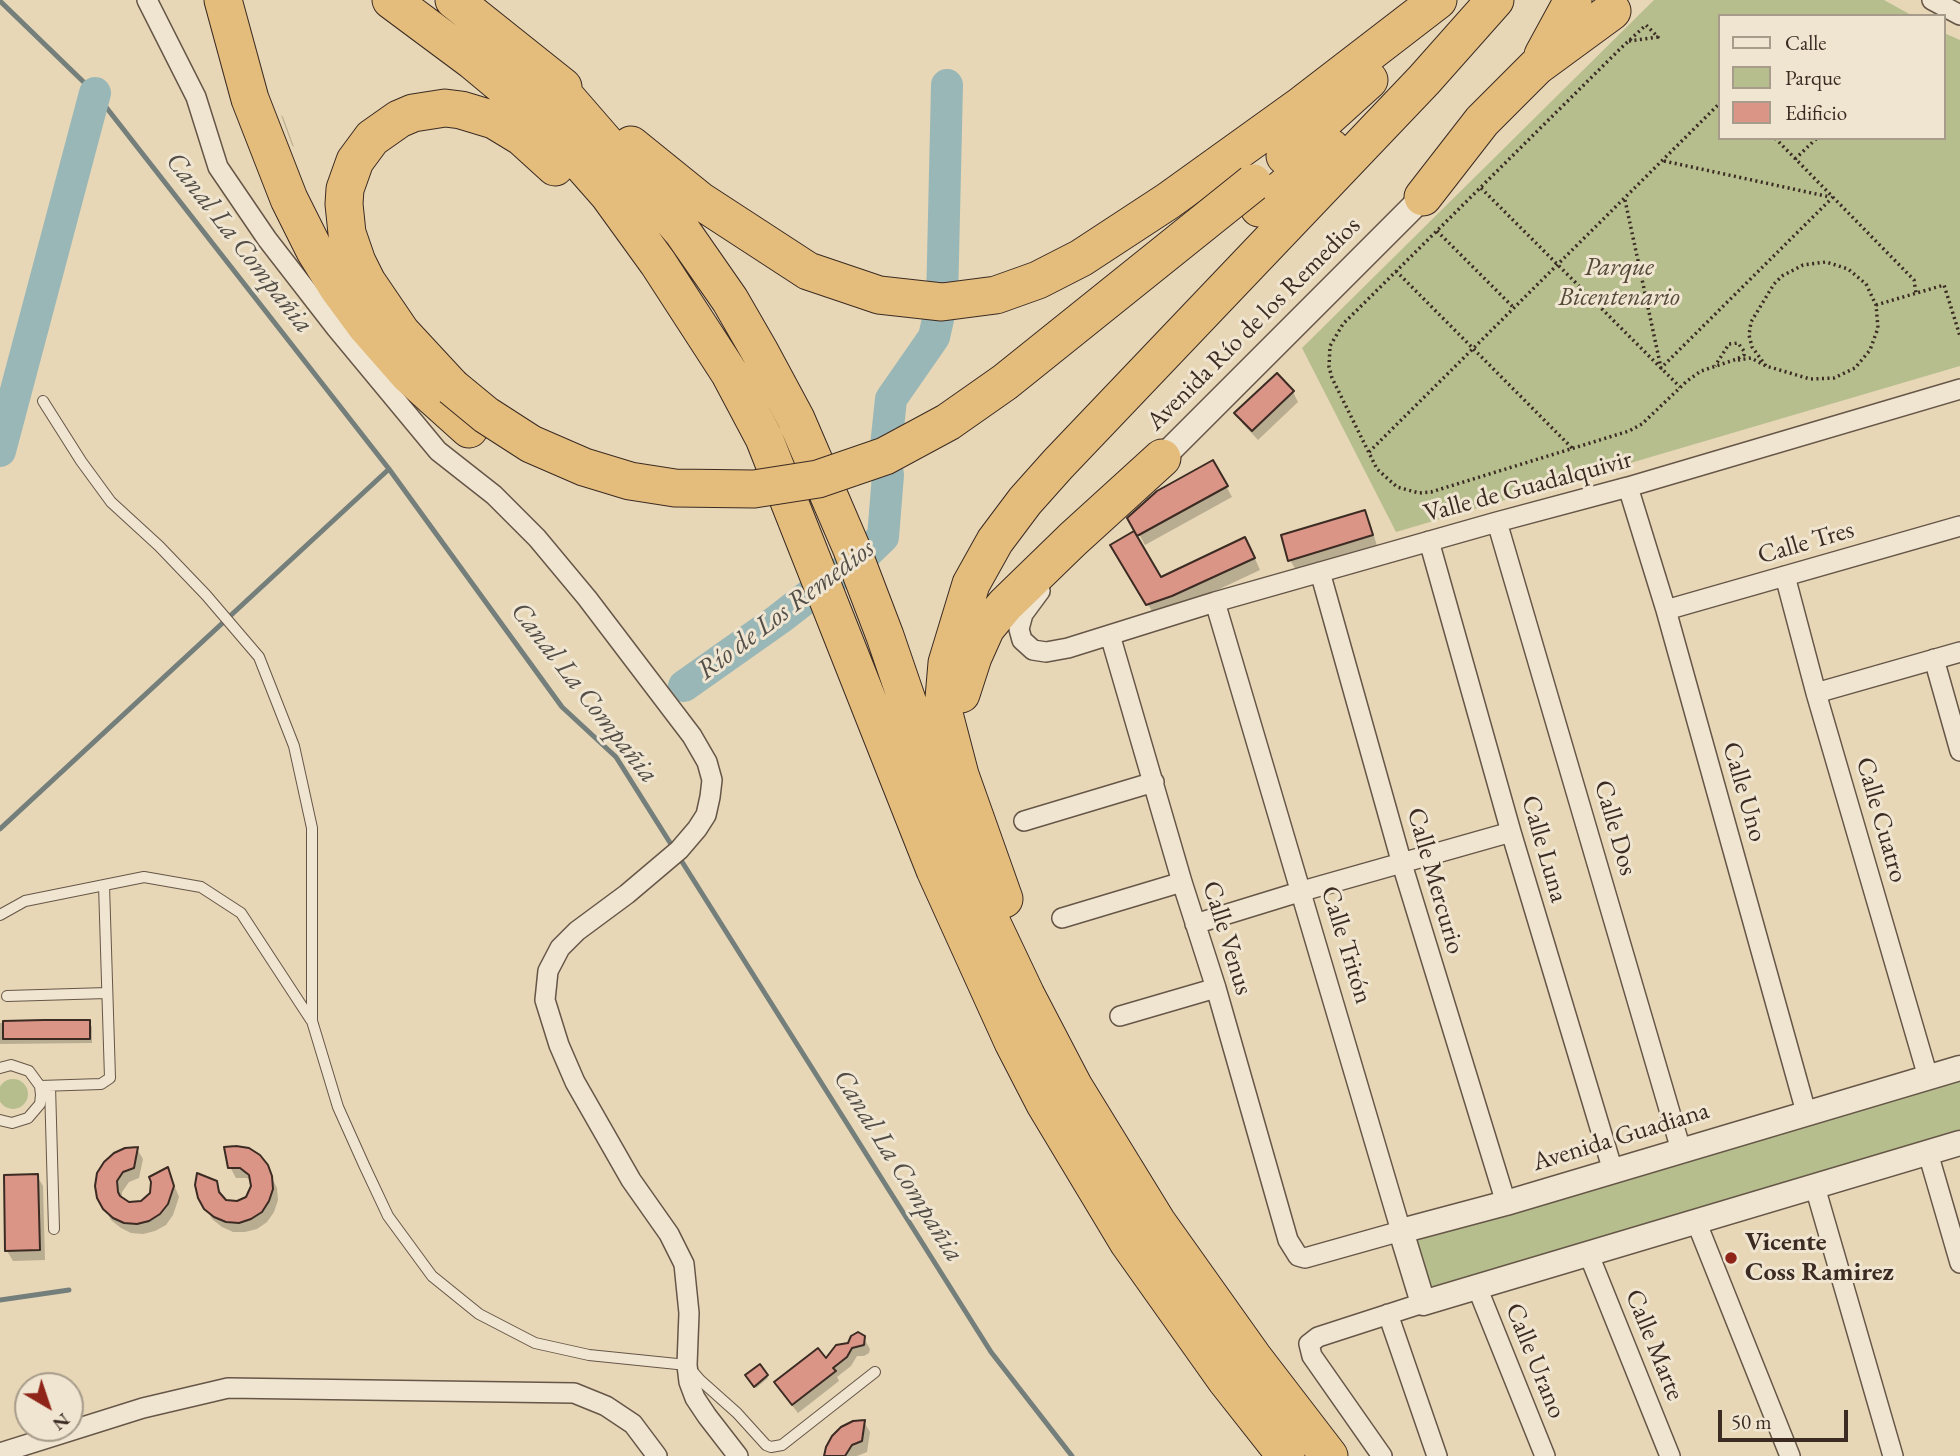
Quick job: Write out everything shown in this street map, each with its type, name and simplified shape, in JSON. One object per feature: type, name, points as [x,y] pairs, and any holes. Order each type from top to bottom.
[{"type":"highway","points":[[223,0],[250,99],[289,199],[338,288],[374,336],[409,375],[469,429],[512,457],[551,476],[593,493],[633,503],[700,510],[759,508],[841,495],[904,469],[955,440],[1029,387],[1256,195],[1329,118],[1449,0]]},
{"type":"highway","points":[[391,0],[473,61],[521,101],[608,194],[658,263],[730,374],[764,438],[959,925],[1045,1104],[1128,1242],[1226,1380],[1286,1456]]},
{"type":"highway","points":[[454,0],[699,200],[808,271],[879,295],[942,302],[996,295],[1038,280],[1081,258],[1168,201],[1303,104],[1438,0]]},
{"type":"highway","points":[[658,263],[522,137],[494,120],[461,110],[429,110],[398,119],[372,138],[355,162],[344,197],[347,233],[368,282],[401,332],[452,387],[486,415],[531,444],[584,467],[630,481],[675,488],[754,489],[818,479],[885,456],[948,422],[1005,382],[1256,195],[1326,152],[1494,0]]},
{"type":"highway","points":[[1073,1087],[960,775],[943,710],[947,663],[971,584],[995,541],[1025,501],[1058,464],[1424,80],[1494,0]]},
{"type":"highway","points":[[1537,66],[1573,0]]},
{"type":"highway","points":[[1423,197],[1482,121],[1537,66],[1622,17]]},
{"type":"highway","points":[[544,72],[682,231],[730,300],[760,352],[796,419],[851,547],[885,636],[961,858],[1073,1087],[1157,1222],[1253,1357],[1329,1456]]},
{"type":"highway","points":[[960,775],[961,693],[986,628],[1005,605],[1073,539],[1162,458]]},
{"type":"street","points":[[147,0],[196,97],[211,137],[218,167],[267,239],[335,328],[438,451],[494,495],[537,538],[587,598],[692,736],[707,762],[712,780],[706,814],[679,850],[560,948],[548,971],[545,1000],[559,1045],[575,1082],[631,1180],[669,1234],[684,1264],[689,1313],[689,1382],[695,1398],[738,1456]]},
{"type":"street","points":[[1932,0],[1960,15]]},
{"type":"street","name":"Avenida Río de los Remedios","points":[[1110,635],[1046,652],[1033,650],[1022,640],[1020,629],[1023,614],[1033,598],[1162,458],[1423,197],[1622,17]]},
{"type":"street","name":"Valle de Guadalquivir","points":[[1110,635],[1215,602],[1628,487],[1960,389]]},
{"type":"street","name":"Calle Uno","points":[[1628,487],[1666,610],[1806,1112]]},
{"type":"street","name":"Calle Dos","points":[[1497,522],[1681,1150]]},
{"type":"street","name":"Calle Tres","points":[[1666,610],[1960,526]]},
{"type":"street","name":"Calle Luna","points":[[1429,541],[1511,832],[1613,1171]]},
{"type":"street","name":"Calle Mercurio","points":[[1321,572],[1402,864],[1506,1203]]},
{"type":"street","name":"Calle Cuatro","points":[[1785,576],[1816,693],[1928,1077]]},
{"type":"street","name":"Calle Tritón","points":[[1215,602],[1423,1303]]},
{"type":"street","name":"Calle Venus","points":[[1110,635],[1288,1240],[1298,1256]]},
{"type":"street","points":[[1816,693],[1960,652]]},
{"type":"street","points":[[1934,659],[1960,751]]},
{"type":"street","points":[[1024,821],[1154,782]]},
{"type":"street","points":[[1195,924],[1299,891],[1511,832]]},
{"type":"street","points":[[1062,918],[1182,882]]},
{"type":"street","points":[[1120,1017],[1216,988]]},
{"type":"street","name":"Avenida Guadiana","points":[[1298,1256],[1312,1256],[1506,1203],[1960,1068]]},
{"type":"street","points":[[1382,1456],[1312,1356],[1309,1344],[1318,1337],[1423,1303],[1960,1143]]},
{"type":"street","points":[[1928,1153],[1960,1263]]},
{"type":"street","points":[[1815,1187],[1893,1456]]},
{"type":"street","points":[[1696,1221],[1790,1456]]},
{"type":"street","name":"Calle Marte","points":[[1589,1255],[1670,1456]]},
{"type":"street","name":"Calle Urano","points":[[1477,1287],[1545,1456]]},
{"type":"street","points":[[1388,1314],[1437,1456]]},
{"type":"street","points":[[0,1453],[143,1408],[228,1388],[574,1393],[606,1406],[632,1424],[657,1456]]},
{"type":"lane","points":[[43,401],[111,502],[159,546],[222,612],[260,657],[295,746],[312,828],[312,1021]]},
{"type":"lane","points":[[0,915],[25,901],[144,877],[201,887],[241,914],[312,1021],[338,1107],[388,1216],[432,1276],[479,1314],[536,1343],[589,1354],[687,1365],[699,1380],[771,1447],[782,1445],[875,1371]]},
{"type":"lane","points":[[45,1086],[101,1084],[110,1078],[104,885]]},
{"type":"lane","points":[[7,996],[107,993]]},
{"type":"lane","points":[[0,1068],[20,1066],[29,1070],[45,1086],[54,1229]]},
{"type":"lane","points":[[0,1120],[12,1123],[29,1118],[40,1104],[45,1086]]},
{"type":"path","points":[[1622,17],[1646,25],[1658,37],[1647,37],[1622,17]]},
{"type":"path","points":[[1622,17],[1481,187],[1337,330],[1328,357],[1332,378],[1377,469],[1390,482],[1408,491],[1431,492],[1629,431],[1642,424],[1680,387],[1701,371],[1732,361],[1751,358],[1766,366],[1810,379],[1834,378],[1845,374],[1863,360],[1875,340],[1878,317],[1876,305],[1866,284],[1848,269],[1838,265],[1814,262],[1792,269],[1774,284],[1751,322],[1749,335],[1752,346],[1766,366]]},
{"type":"path","points":[[1369,453],[1718,105]]},
{"type":"path","points":[[1776,140],[1914,280],[1916,293]]},
{"type":"path","points":[[1795,159],[1815,140]]},
{"type":"path","points":[[1663,161],[1833,197]]},
{"type":"path","points":[[1481,187],[1680,387]]},
{"type":"path","points":[[1661,368],[1833,197]]},
{"type":"path","points":[[1625,199],[1661,368]]},
{"type":"path","points":[[1437,231],[1514,308]]},
{"type":"path","points":[[1396,271],[1572,448]]},
{"type":"path","points":[[1876,305],[1944,285],[1960,336]]},
{"type":"path","points":[[1715,366],[1729,344],[1738,343],[1744,355],[1732,361]]},
{"type":"green space","name":"Parque Bicentenario","points":[[1654,0],[1884,0],[1909,14],[1718,14],[1718,140],[1946,140],[1946,34],[1960,40],[1960,366],[1396,532],[1302,348]]},
{"type":"green space","points":[[1960,1078],[1960,1136],[1431,1290],[1416,1237]]},
{"type":"green space","points":[[7,1080],[19,1080],[27,1088],[27,1100],[19,1108],[7,1108],[-1,1100],[-1,1088]]},
{"type":"building","points":[[1277,373],[1294,391],[1252,431],[1234,413]]},
{"type":"building","points":[[1213,460],[1228,486],[1137,536],[1127,518],[1157,491]]},
{"type":"building","points":[[1365,510],[1373,535],[1288,561],[1281,535]]},
{"type":"building","points":[[1134,531],[1161,577],[1245,537],[1255,558],[1146,605],[1110,545]]},
{"type":"building","points":[[90,1020],[90,1039],[3,1039],[3,1021]]},
{"type":"building","points":[[138,1147],[134,1168],[123,1172],[117,1181],[120,1196],[129,1202],[141,1201],[150,1193],[149,1177],[168,1167],[174,1186],[168,1204],[160,1214],[137,1224],[124,1223],[103,1209],[97,1198],[97,1173],[114,1153],[125,1148]]},
{"type":"building","points":[[224,1147],[249,1148],[260,1155],[268,1165],[273,1189],[262,1212],[239,1223],[226,1222],[204,1209],[195,1185],[197,1173],[217,1181],[219,1192],[226,1200],[237,1201],[246,1197],[251,1186],[249,1175],[240,1168],[228,1168]]},
{"type":"building","points":[[38,1174],[40,1250],[5,1251],[4,1175]]},
{"type":"building","points":[[858,1332],[865,1336],[864,1345],[852,1348],[847,1357],[833,1368],[836,1371],[792,1405],[774,1382],[818,1348],[826,1358],[836,1345],[848,1343],[851,1336]]},
{"type":"building","points":[[760,1364],[768,1375],[754,1387],[745,1375]]},
{"type":"building","points":[[865,1420],[862,1441],[852,1445],[845,1456],[824,1456],[832,1436],[841,1427],[853,1421]]},
{"type":"waterway","name":"Canal La Compañia","points":[[0,1],[95,93],[389,469],[562,707],[616,757],[674,849]]},
{"type":"waterway","name":"Río de Los Remedios","points":[[684,686],[857,562],[883,537],[888,475],[885,456],[891,399],[934,337],[942,302],[947,85]]},
{"type":"waterway","points":[[0,451],[95,93]]},
{"type":"waterway","points":[[0,829],[389,469]]},
{"type":"waterway","name":"Canal La Compañia","points":[[679,857],[991,1352],[1072,1456]]},
{"type":"waterway","points":[[0,1300],[69,1290]]},
{"type":"place","name":"Vicente Coss Ramirez","points":[[1731,1258]]}]
